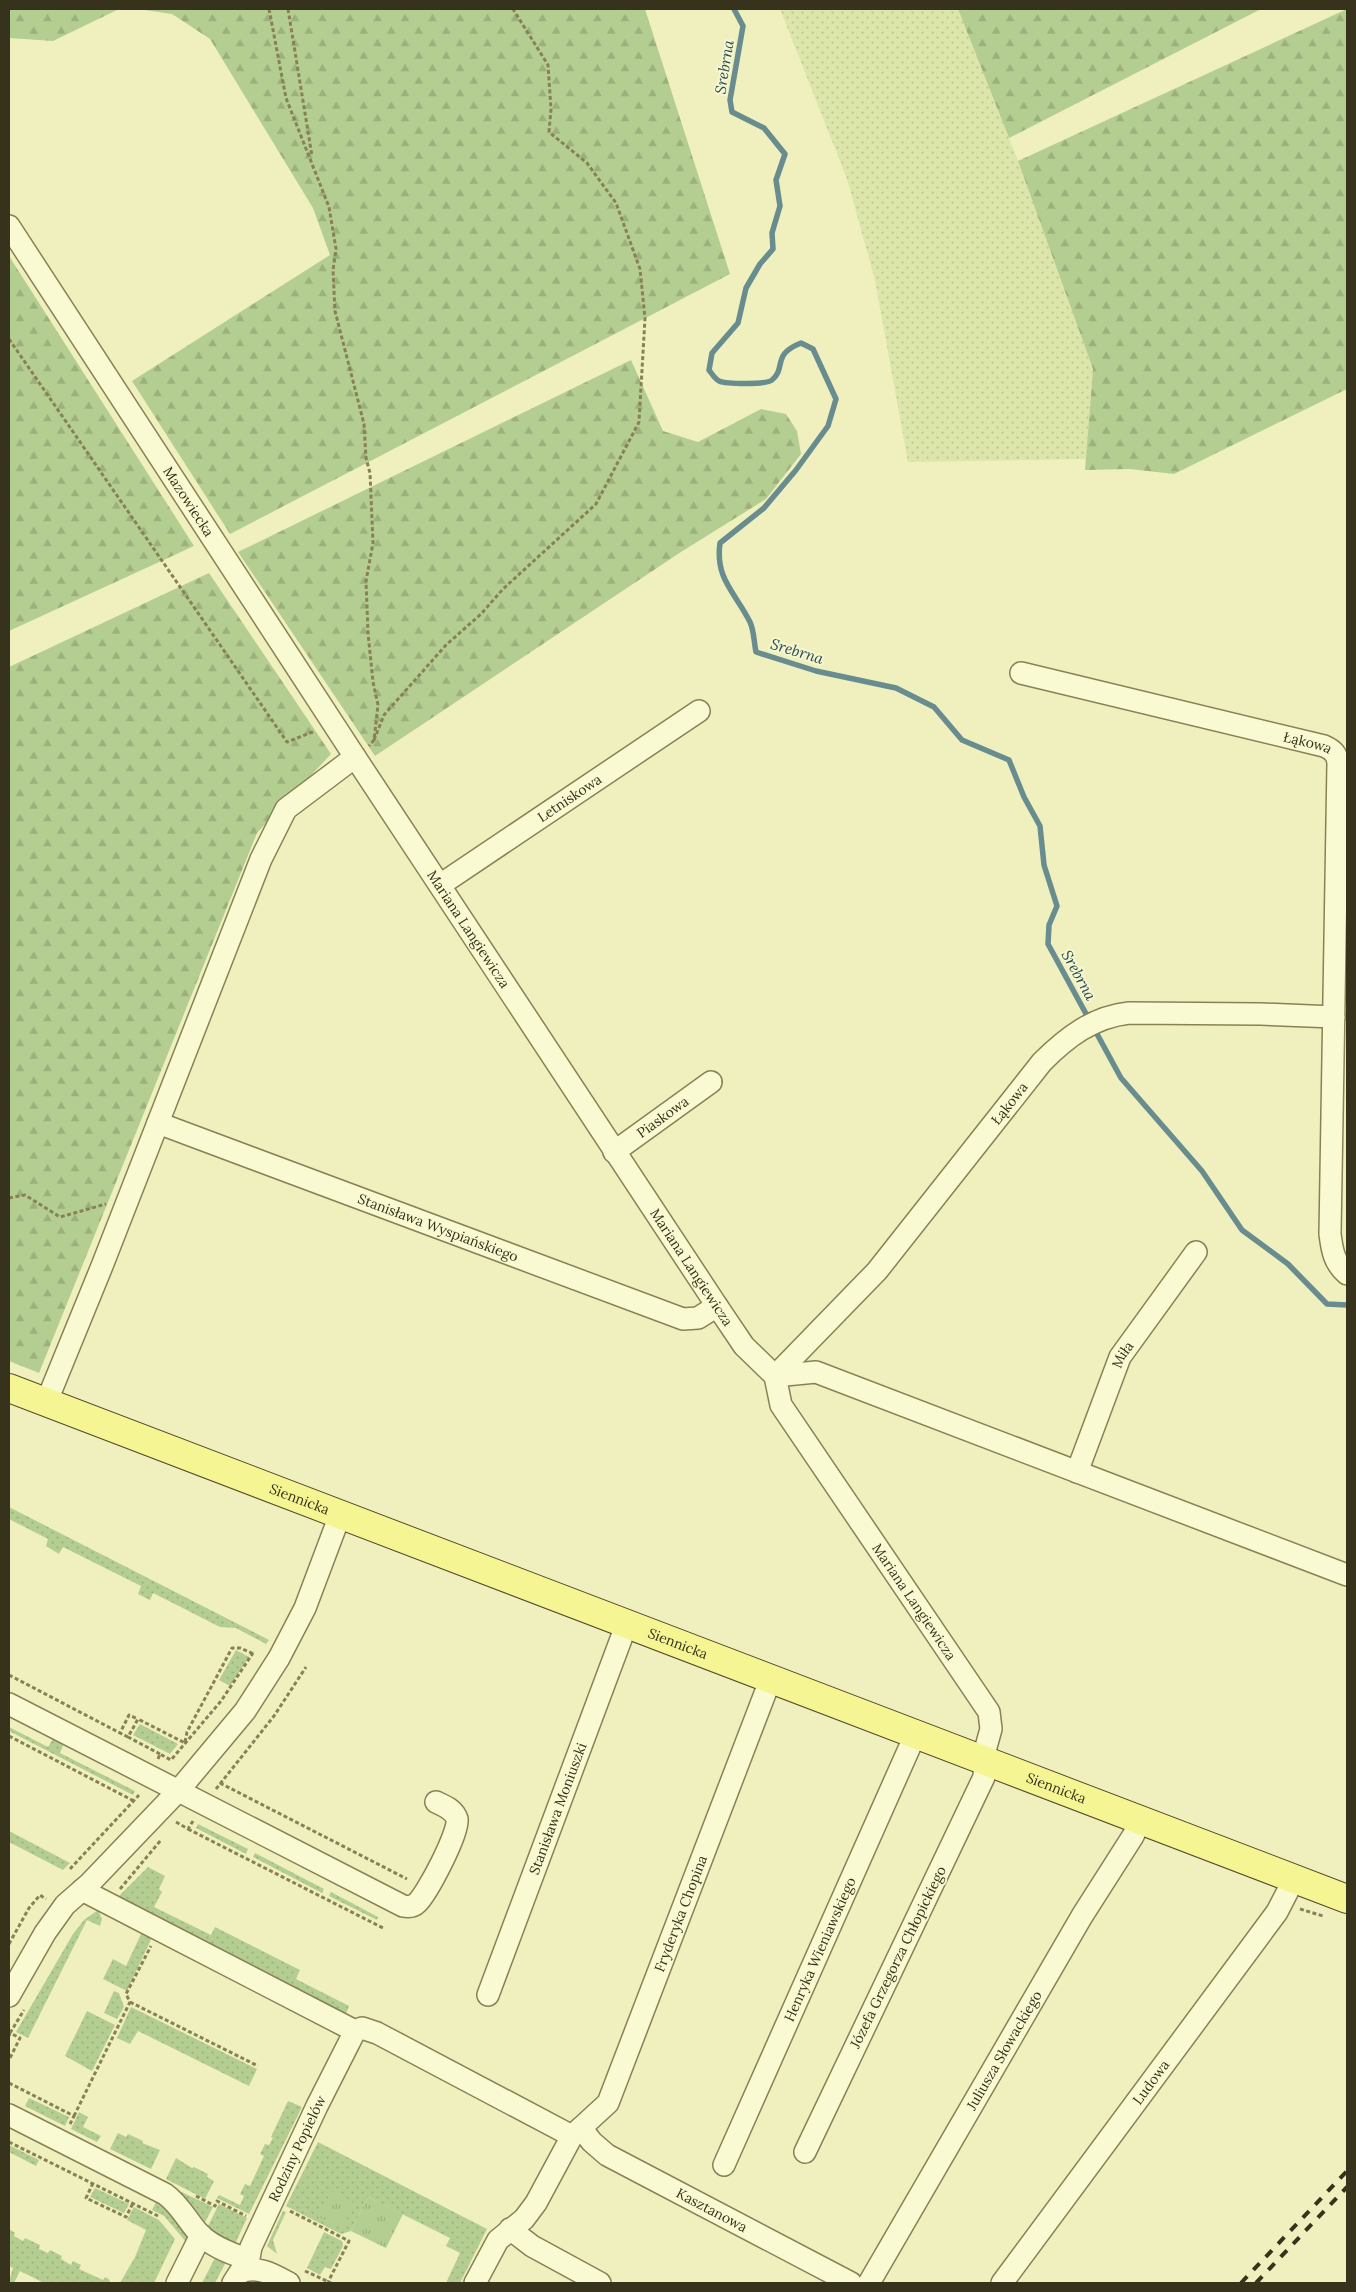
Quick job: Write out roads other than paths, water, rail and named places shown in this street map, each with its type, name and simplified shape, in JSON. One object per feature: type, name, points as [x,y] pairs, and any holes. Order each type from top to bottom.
[{"type":"main road","name":"Siennicka","points":[[9,1388],[1141,1819],[1294,1879],[1338,1908]]},
{"type":"street","name":"Mazowiecka","points":[[9,226],[368,777]]},
{"type":"street","name":"Łąkowa","points":[[1021,673],[1324,746],[1332,749],[1337,756],[1332,1249],[1336,1260],[1347,1274]]},
{"type":"street","name":"Letniskowa","points":[[440,885],[699,711]]},
{"type":"street","points":[[46,1403],[130,1195],[261,860],[286,809],[355,757]]},
{"type":"street","name":"Mariana Langiewicza","points":[[368,777],[614,1152],[744,1346],[775,1376],[781,1405],[989,1712],[992,1729],[986,1747],[986,1760]]},
{"type":"street","name":"Łąkowa","points":[[775,1376],[877,1271],[1042,1062],[1068,1038],[1081,1029],[1109,1016],[1158,1012],[1334,1017]]},
{"type":"street","name":"Piaskowa","points":[[614,1152],[710,1082]]},
{"type":"street","name":"Stanisława Wyspiańskiego","points":[[158,1123],[675,1317],[691,1320],[698,1318],[717,1306]]},
{"type":"street","name":"Miła","points":[[1077,1472],[1120,1357],[1196,1252]]},
{"type":"street","points":[[775,1376],[816,1372],[1347,1575]]},
{"type":"street","points":[[9,1996],[45,1933],[65,1905],[82,1890],[179,1790],[244,1710],[279,1658],[306,1608],[340,1515]]},
{"type":"street","name":"Stanisława Moniuszki","points":[[488,1996],[627,1623]]},
{"type":"street","name":"Fryderyka Chopina","points":[[475,2283],[498,2240],[510,2228],[524,2219],[536,2203],[577,2132],[608,2103],[771,1678]]},
{"type":"street","points":[[9,1704],[394,1902],[409,1907],[418,1903],[440,1867],[456,1828],[457,1819],[452,1810],[436,1802]]},
{"type":"street","name":"Henryka Wieniawskiego","points":[[724,2164],[916,1733]]},
{"type":"street","name":"Józefa Grzegorza Chłopickiego","points":[[804,2152],[984,1777],[986,1760]]},
{"type":"street","name":"Juliusza Słowackiego","points":[[868,2283],[1082,1916],[1134,1836],[1141,1819]]},
{"type":"street","name":"Ludowa","points":[[1002,2283],[1277,1912],[1294,1879]]},
{"type":"street","points":[[82,1890],[355,2031]]},
{"type":"street","name":"Kasztanowa","points":[[355,2031],[362,2028],[377,2033],[577,2132],[607,2154],[851,2283]]},
{"type":"street","name":"Rodziny Popielów","points":[[242,2270],[250,2247],[355,2031]]},
{"type":"street","points":[[9,2115],[165,2194],[177,2203],[201,2235],[242,2270],[268,2273],[289,2283]]},
{"type":"street","points":[[510,2228],[532,2246],[600,2283]]},
{"type":"street","points":[[177,2283],[201,2235]]},
{"type":"waterway","name":"Srebrna","points":[[734,9],[743,26],[730,100],[732,112],[764,128],[785,154],[776,180],[780,206],[772,233],[773,249],[760,264],[746,288],[738,323],[712,353],[709,370],[716,379],[723,382],[768,382],[776,375],[786,352],[801,343],[813,349],[836,399],[828,426],[796,470],[764,508],[720,543],[719,556],[723,576],[750,622],[756,652],[816,671],[896,688],[934,707],[962,740],[1009,760],[1024,797],[1040,826],[1044,865],[1057,906],[1049,925],[1048,944],[1121,1078],[1202,1171],[1242,1230],[1288,1264],[1327,1304],[1347,1305]]},
{"type":"railway","points":[[1241,2283],[1347,2171]]},
{"type":"railway","points":[[1256,2283],[1347,2187]]}]
